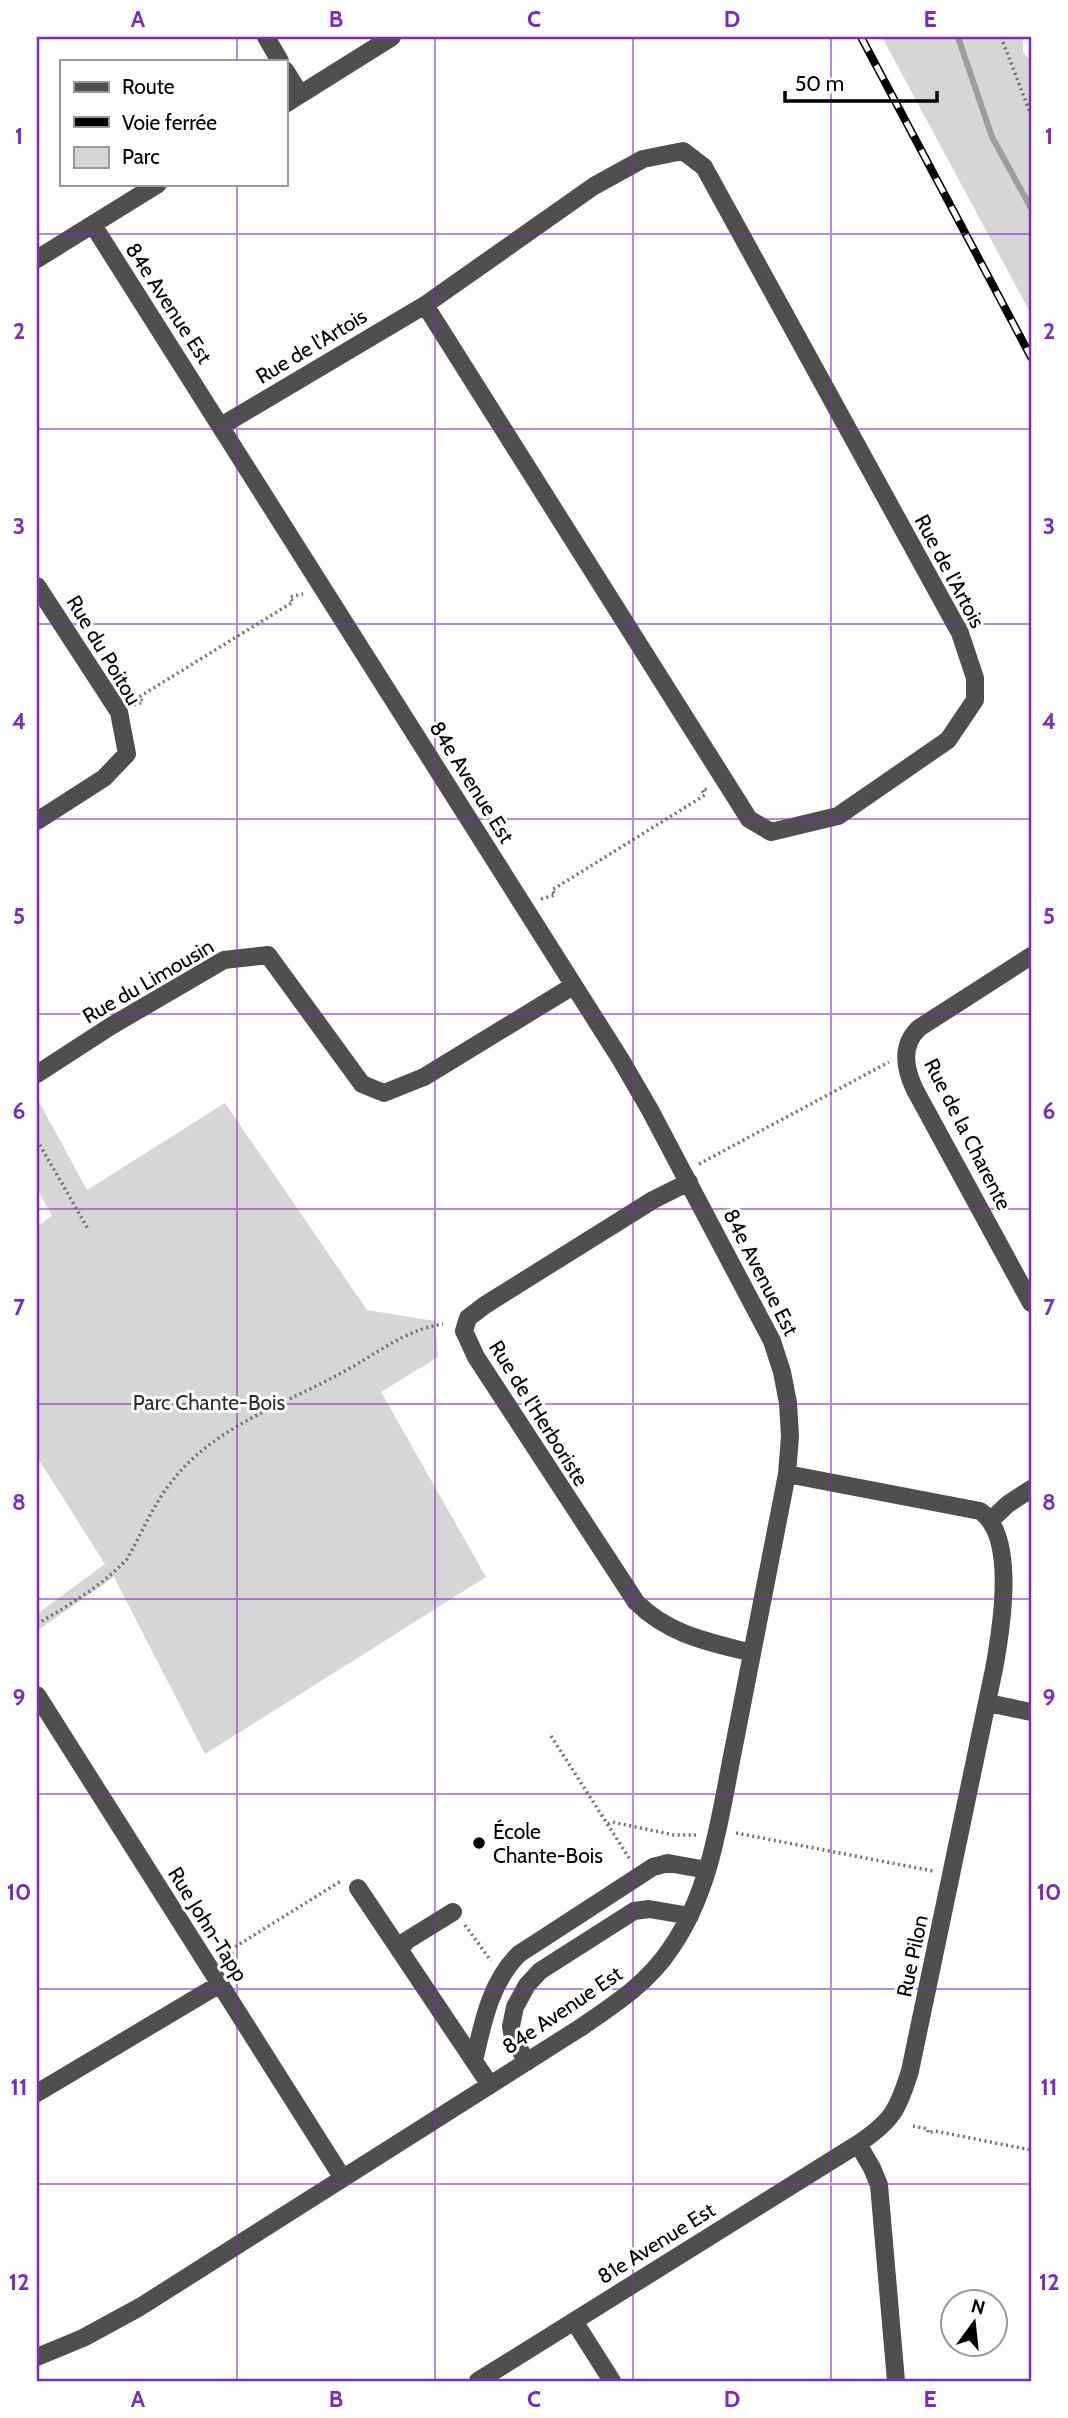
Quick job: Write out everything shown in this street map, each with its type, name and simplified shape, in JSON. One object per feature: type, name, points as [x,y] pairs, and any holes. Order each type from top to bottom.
[{"type":"street","points":[[266,37],[279,60]]},
{"type":"street","points":[[287,76],[293,99],[392,37]]},
{"type":"street","name":"Rue de l'Artois","points":[[221,426],[425,305],[594,186],[643,159],[683,151],[704,167],[960,633],[975,678],[975,700],[948,740],[838,816],[771,831],[749,819],[425,305]]},
{"type":"street","points":[[37,259],[155,186]]},
{"type":"street","name":"84e Avenue Est","points":[[37,2357],[83,2338],[125,2315],[527,2062],[617,2003],[640,1984],[670,1950],[690,1916],[707,1870],[787,1474],[789,1411],[777,1357],[753,1302],[636,1086],[93,225]]},
{"type":"street","name":"Rue du Poitou","points":[[37,586],[119,712],[127,754],[104,778],[37,821]]},
{"type":"street","name":"Rue du Limousin","points":[[37,1074],[111,1026],[224,960],[268,955],[362,1084],[384,1094],[424,1077],[573,986]]},
{"type":"street","name":"Rue de la Charente","points":[[1031,956],[919,1028],[908,1043],[905,1060],[915,1090],[1031,1303]]},
{"type":"street","name":"Rue de l'Herboriste","points":[[689,1182],[653,1200],[485,1305],[468,1318],[464,1331],[476,1357],[591,1537],[636,1602],[653,1618],[680,1633],[707,1643],[752,1653]]},
{"type":"street","points":[[787,1474],[972,1508],[991,1520],[1008,1504],[1031,1489]]},
{"type":"street","name":"Rue Pilon","points":[[858,2144],[896,2111],[910,2071],[1000,1635],[1004,1595],[1001,1553],[991,1520]]},
{"type":"street","name":"Rue John-Tapp","points":[[37,1695],[342,2178]]},
{"type":"street","points":[[988,1703],[1031,1712]]},
{"type":"street","points":[[474,2061],[491,1997],[502,1973],[519,1954],[653,1867],[668,1863],[707,1870]]},
{"type":"street","points":[[354,1882],[490,2085]]},
{"type":"street","points":[[527,2062],[511,2033],[512,2017],[521,1993],[540,1971],[634,1912],[649,1909],[690,1916]]},
{"type":"street","points":[[400,1951],[407,1941],[458,1917]]},
{"type":"street","points":[[37,2092],[220,1984]]},
{"type":"street","points":[[858,2144],[879,2185],[897,2381]]},
{"type":"street","name":"81e Avenue Est","points":[[478,2381],[858,2144]]},
{"type":"street","points":[[574,2321],[612,2381]]},
{"type":"path","points":[[1001,37],[1031,115]]},
{"type":"path","points":[[131,705],[143,702],[139,697],[293,602],[290,597],[303,593]]},
{"type":"path","points":[[540,899],[555,895],[552,890],[705,795],[702,790],[714,789]]},
{"type":"path","points":[[699,1164],[891,1061]]},
{"type":"path","points":[[37,1140],[88,1229]]},
{"type":"path","points":[[37,1624],[96,1587],[119,1568],[127,1559],[170,1484],[215,1440],[268,1408],[344,1372],[411,1332],[443,1324]]},
{"type":"path","points":[[551,1736],[634,1866]]},
{"type":"path","points":[[608,1825],[612,1822],[674,1835],[699,1835]]},
{"type":"path","points":[[734,1832],[933,1871]]},
{"type":"path","points":[[221,1956],[233,1955],[230,1950],[354,1882]]},
{"type":"path","points":[[458,1917],[495,1965]]},
{"type":"path","points":[[913,2126],[928,2129],[928,2133],[935,2131],[1031,2150]]},
{"type":"green space","points":[[882,37],[1023,37],[1023,51],[1027,57],[1031,57],[1031,314]]},
{"type":"green space","name":"Parc Chante-Bois","points":[[37,1098],[87,1190],[225,1103],[367,1310],[435,1321],[438,1357],[381,1392],[486,1577],[205,1754],[114,1577],[37,1631],[37,1614],[105,1564],[37,1457],[37,1226],[52,1216],[37,1189]]},
{"type":"waterway","points":[[958,37],[992,137],[1031,208]]},
{"type":"railway","points":[[861,37],[1031,357]]},
{"type":"place","name":"École Chante-Bois","points":[[479,1843]]}]
